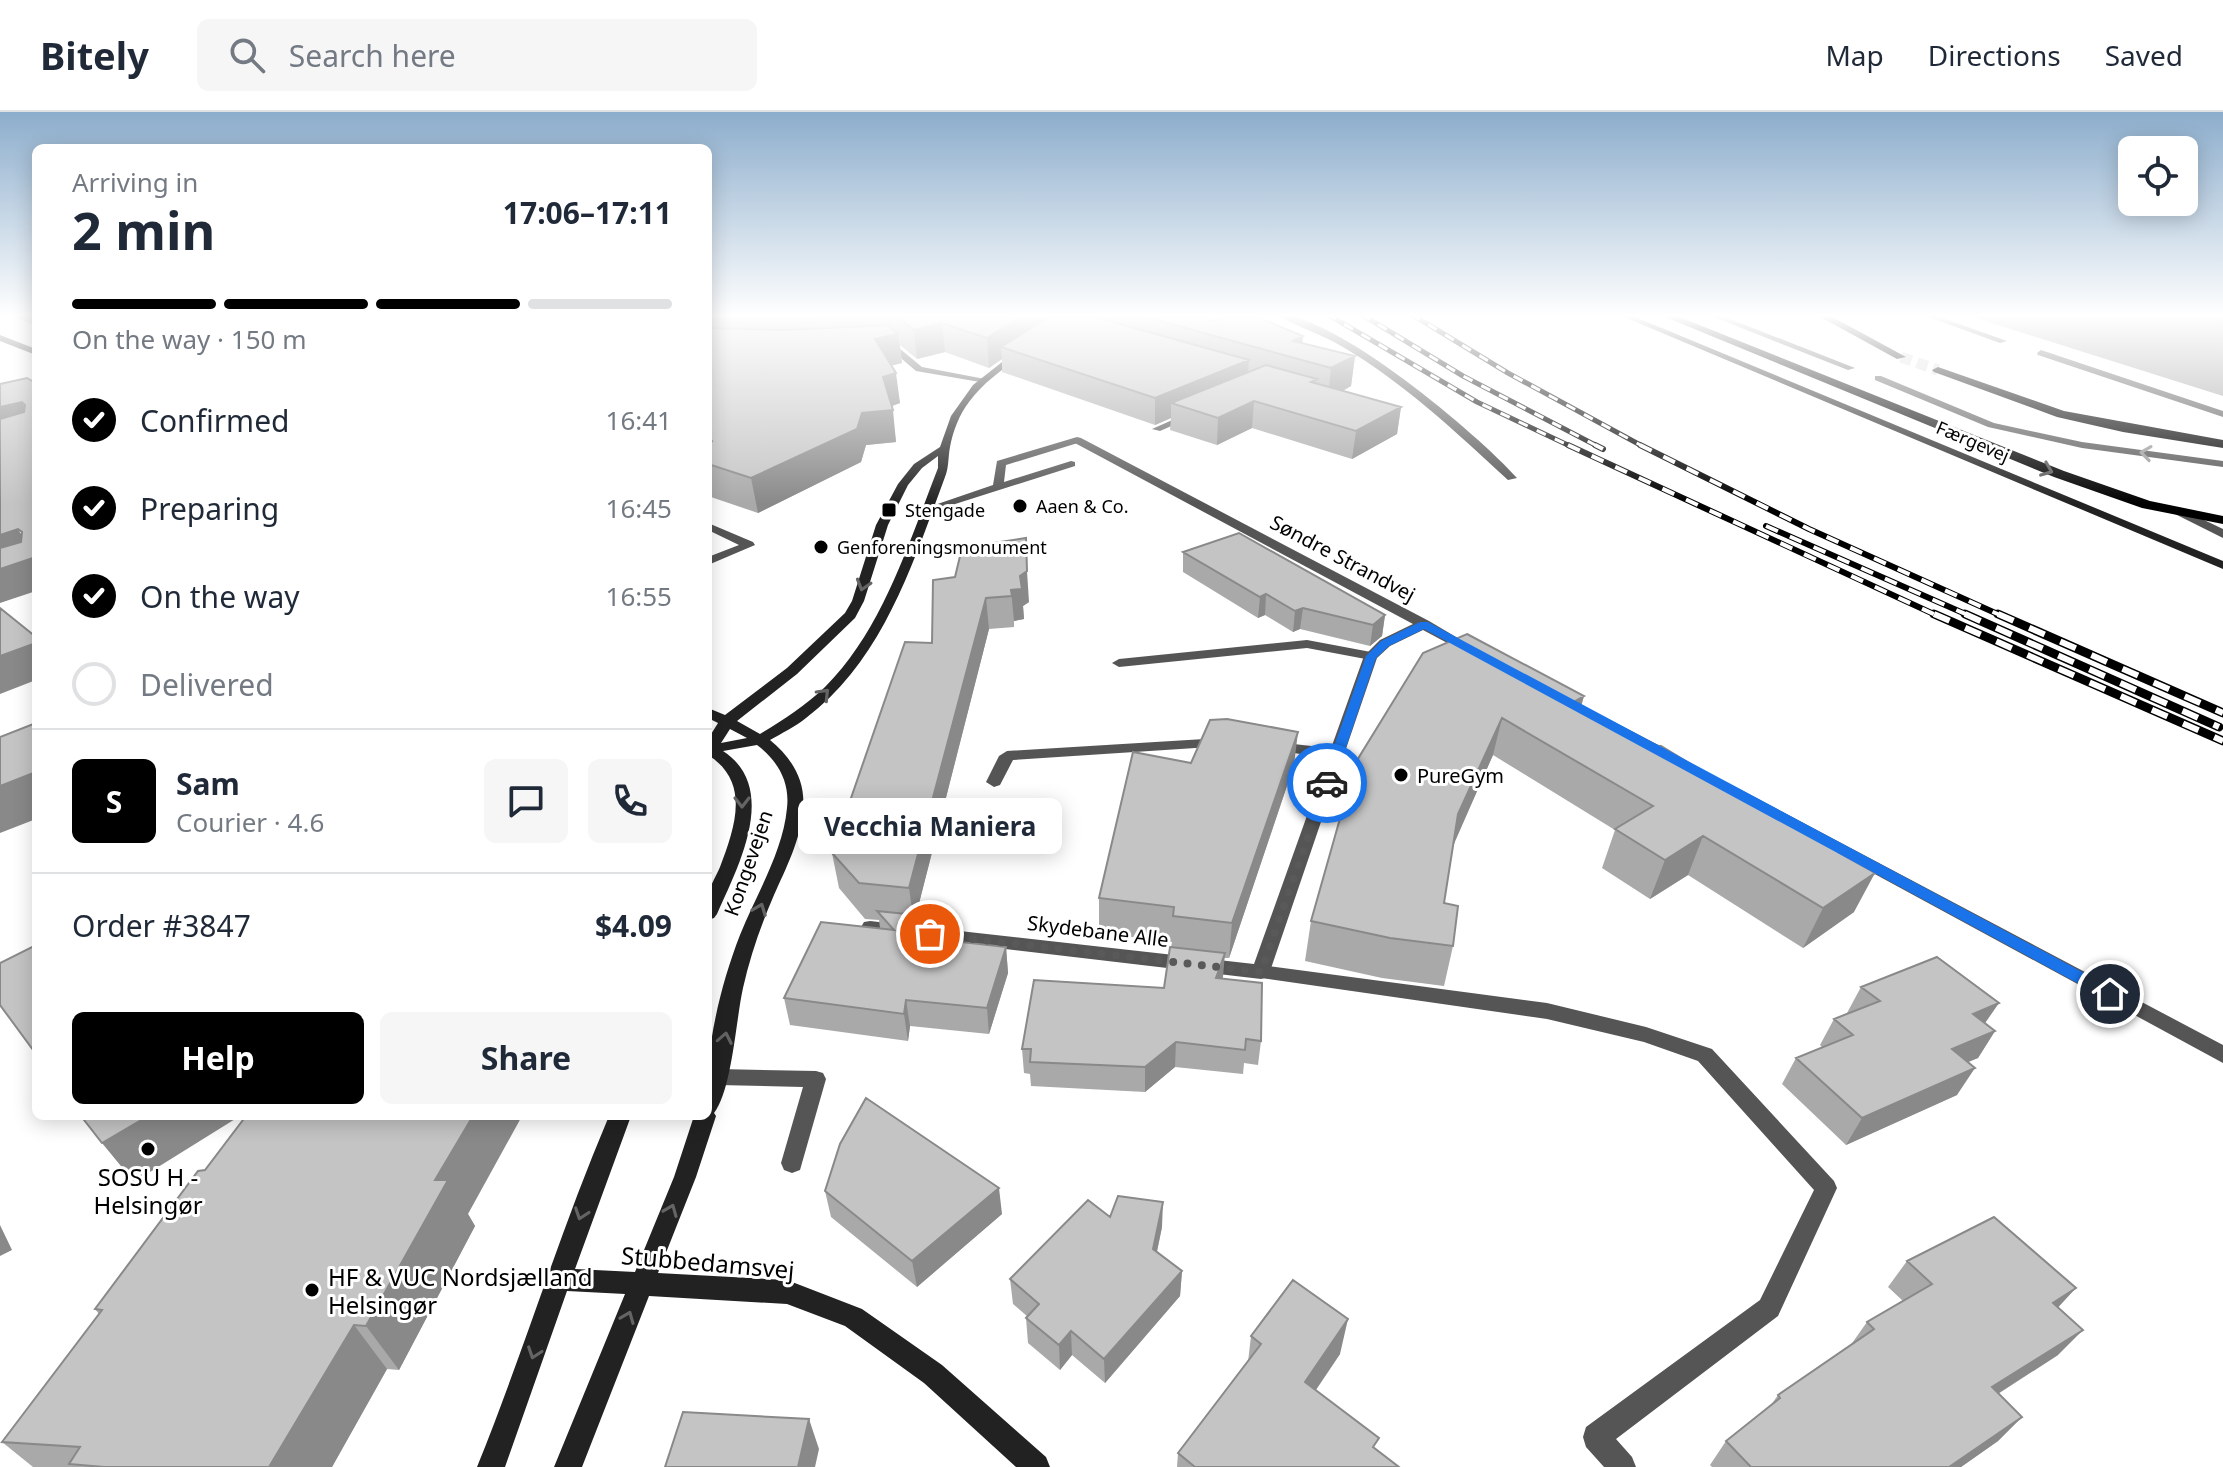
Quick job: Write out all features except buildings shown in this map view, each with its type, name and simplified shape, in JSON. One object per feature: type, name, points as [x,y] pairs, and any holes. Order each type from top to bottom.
[{"type":"main road","points":[[1820,377],[2059,474],[2147,505],[2223,520]]},
{"type":"main road","points":[[1958,377],[2061,414],[2123,428],[2223,444]]},
{"type":"street","points":[[969,377],[980,379]]},
{"type":"street","points":[[712,748],[761,739],[816,703],[856,661],[880,624],[943,468],[942,449],[965,398],[983,377]]},
{"type":"street","points":[[1393,377],[1460,430],[1512,478]]},
{"type":"street","name":"Færgevej","points":[[1773,377],[2223,565]]},
{"type":"street","points":[[2113,377],[2223,414]]},
{"type":"street","points":[[1878,378],[1991,425],[2082,445],[2223,464]]},
{"type":"street","points":[[1157,429],[1197,412]]},
{"type":"street","name":"Søndre Strandvej","points":[[998,488],[1001,463],[1077,440],[1480,654]]},
{"type":"street","points":[[712,743],[727,721],[792,671],[850,615],[858,601],[882,525],[903,484],[918,466],[942,449]]},
{"type":"street","points":[[926,510],[1071,464]]},
{"type":"street","points":[[2177,511],[2223,534]]},
{"type":"street","points":[[712,528],[749,545],[712,559]]},
{"type":"street","points":[[1261,972],[1371,656],[1385,643],[1424,624]]},
{"type":"street","points":[[1119,663],[1307,644],[1371,656]]},
{"type":"street","points":[[1550,692],[1676,760]]},
{"type":"street","points":[[712,714],[761,739]]},
{"type":"street","name":"Kongevejen","points":[[712,1094],[738,969],[784,849],[794,813],[793,781],[786,766],[761,739]]},
{"type":"street","points":[[994,782],[1007,756],[1247,744],[1338,754]]},
{"type":"street","name":"Kongevejen","points":[[712,752],[730,763],[739,775],[743,798],[741,825],[712,903]]},
{"type":"street","points":[[1718,782],[2223,1055]]},
{"type":"street","name":"Skydebane Alle","points":[[870,927],[1261,972],[1547,1011],[1646,1035],[1705,1055],[1826,1188],[1769,1308],[1596,1437],[1622,1467]]},
{"type":"street","points":[[718,1077],[816,1079],[792,1163]]},
{"type":"street","points":[[491,1467],[514,1413],[594,1175],[618,1120]]},
{"type":"street","points":[[568,1467],[685,1177],[704,1120]]},
{"type":"street","name":"Stubbedamsvej","points":[[559,1279],[787,1292],[853,1317],[933,1374],[1036,1467]]},
{"type":"shaded area","points":[[2163,377],[2223,377],[2223,396]]},
{"type":"railway","points":[[1435,377],[1477,402],[1572,447]]},
{"type":"railway","points":[[1465,377],[1599,447]]},
{"type":"railway","points":[[1516,377],[1644,447]]},
{"type":"railway","points":[[1568,445],[1938,616]]},
{"type":"railway","points":[[1595,445],[1599,447]]},
{"type":"railway","points":[[1640,445],[1644,447]]},
{"type":"railway","points":[[1599,447],[1603,449]]},
{"type":"railway","points":[[1644,447],[1809,529],[2002,616]]},
{"type":"railway","points":[[1766,526],[1970,616]]},
{"type":"railway","points":[[1934,614],[2223,741]]},
{"type":"railway","points":[[1965,614],[2219,727]]},
{"type":"railway","points":[[1998,614],[2223,713]]},
{"type":"way so far","points":[[930,934],[1261,972],[1327,783]]},
{"type":"place","name":"Aaen & Co.","points":[[1020,506]]},
{"type":"place","name":"Stengade","points":[[889,510]]},
{"type":"place","name":"Genforeningsmonument","points":[[821,547]]},
{"type":"place","name":"PureGym","points":[[1401,775]]},
{"type":"place","name":"Vecchia Maniera","points":[[930,934]]},
{"type":"place","name":"SOSU H - Helsingør","points":[[148,1149]]},
{"type":"place","name":"HF & VUC Nordsjælland Helsingør","points":[[312,1290]]},
{"type":"route","points":[[1327,783],[1371,656],[1385,643],[1424,624],[2110,994]]}]
